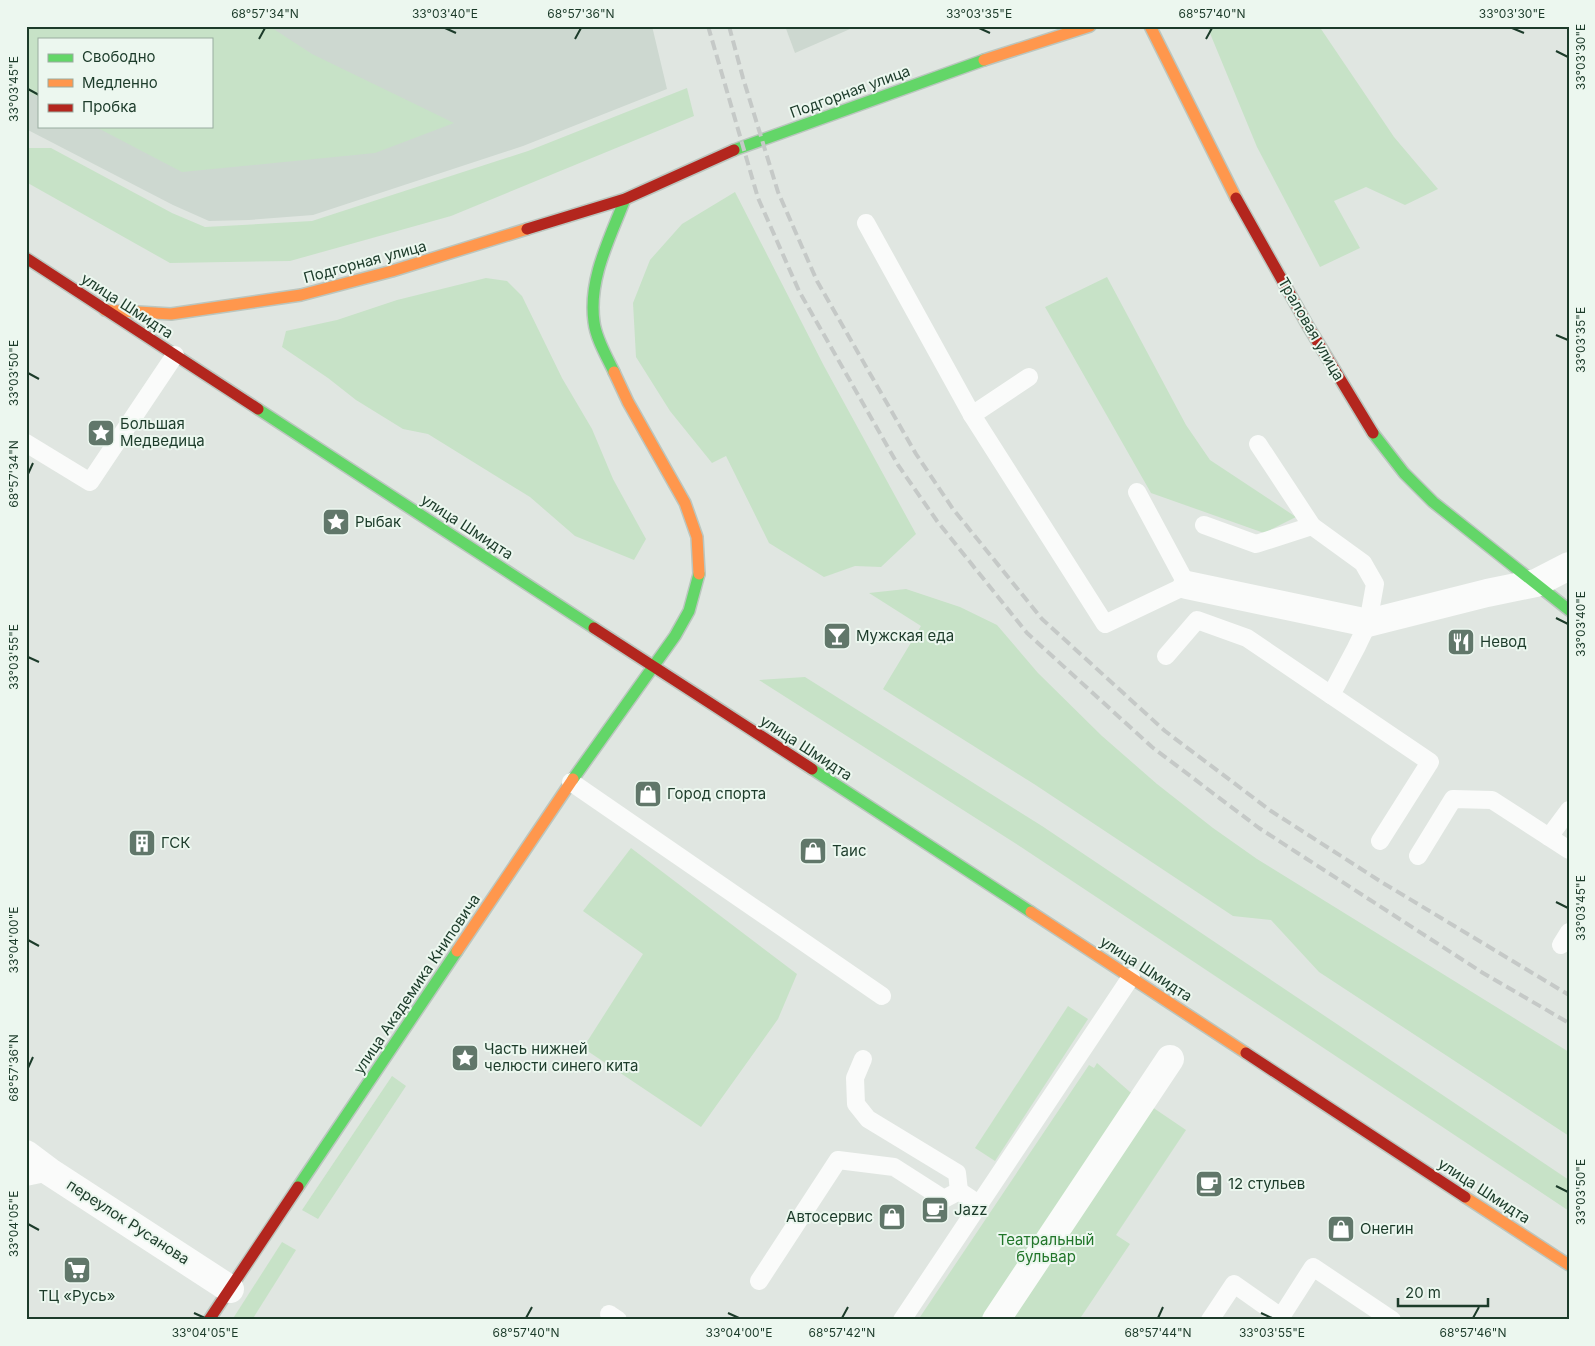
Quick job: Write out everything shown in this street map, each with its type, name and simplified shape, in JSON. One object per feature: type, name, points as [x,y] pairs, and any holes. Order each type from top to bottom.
[{"type":"main road","name":"Подгорная улица","points":[[105,310],[171,314],[301,295],[392,271],[625,199],[725,152],[995,56],[1090,26]]},
{"type":"main road","name":"Траловая улица","points":[[1150,26],[1230,186],[1308,326],[1377,440],[1404,473],[1433,502],[1569,610]]},
{"type":"main road","points":[[625,199],[599,268],[593,295],[594,323],[603,349],[628,402],[685,503],[697,537],[699,575],[689,611],[675,636],[653,667]]},
{"type":"main road","name":"улица Шмидта","points":[[26,258],[1131,977],[1569,1265]]},
{"type":"main road","name":"улица Академика Книповича","points":[[209,1320],[571,782],[653,667]]},
{"type":"street","points":[[1187,585],[1368,623],[1536,583],[1569,566]]},
{"type":"street","points":[[996,1320],[1170,1059]]},
{"type":"street","name":"переулок Русанова","points":[[26,1154],[38,1175],[230,1289]]},
{"type":"lane","points":[[866,223],[972,414],[1105,624],[1187,585],[1136,492]]},
{"type":"lane","points":[[26,443],[90,482],[175,355]]},
{"type":"lane","points":[[972,414],[1029,378]]},
{"type":"lane","points":[[1258,444],[1312,526],[1363,563],[1375,584],[1368,623],[1331,695]]},
{"type":"lane","points":[[1204,525],[1256,544],[1312,526]]},
{"type":"lane","points":[[1166,656],[1197,620],[1247,638],[1430,762],[1380,841]]},
{"type":"lane","points":[[571,782],[882,996]]},
{"type":"lane","points":[[1418,856],[1453,799],[1492,800],[1569,850]]},
{"type":"lane","points":[[1549,837],[1569,810]]},
{"type":"lane","points":[[902,1320],[1131,977]]},
{"type":"lane","points":[[863,1059],[854,1078],[856,1104],[868,1119],[957,1173],[959,1191],[980,1205]]},
{"type":"lane","points":[[759,1281],[838,1160],[894,1167],[944,1198],[959,1191]]},
{"type":"lane","points":[[1210,1320],[1234,1284],[1282,1317],[1313,1267],[1392,1320]]},
{"type":"shaded area","points":[[26,26],[652,26],[667,89],[523,146],[313,215],[209,221],[173,205],[26,129]]},
{"type":"shaded area","points":[[785,26],[857,26],[795,53]]},
{"type":"green space","points":[[26,26],[269,26],[312,54],[454,123],[375,153],[182,172],[98,128],[212,128],[212,38],[38,38],[38,97],[26,91]]},
{"type":"green space","points":[[1207,26],[1319,26],[1394,137],[1438,189],[1405,205],[1366,187],[1334,201],[1360,248],[1320,267],[1257,147]]},
{"type":"green space","points":[[687,88],[694,116],[451,216],[290,261],[170,263],[26,182],[26,148],[51,148],[172,213],[205,227],[312,221],[528,151]]},
{"type":"green space","points":[[735,192],[824,366],[916,534],[881,567],[855,566],[824,577],[769,543],[726,456],[712,463],[670,411],[636,357],[633,303],[650,260],[682,224]]},
{"type":"green space","points":[[1107,277],[1186,425],[1210,460],[1296,517],[1264,533],[1151,493],[1045,307]]},
{"type":"green space","points":[[486,278],[507,281],[522,296],[562,378],[592,429],[613,479],[646,539],[634,560],[575,536],[530,497],[428,434],[403,429],[356,400],[328,378],[282,347],[286,331],[337,320],[397,300]]},
{"type":"green space","points":[[906,589],[960,607],[997,625],[1038,673],[1102,736],[1157,784],[1213,828],[1257,859],[1569,1052],[1569,1136],[1319,972],[1271,920],[1233,916],[1034,784],[883,689],[921,626],[869,593]]},
{"type":"green space","points":[[805,677],[1042,826],[1569,1180],[1569,1211],[1021,847],[759,680]]},
{"type":"green space","points":[[631,848],[797,974],[778,1019],[701,1127],[583,1048],[643,954],[583,911]]},
{"type":"green space","points":[[1068,1006],[1088,1019],[995,1161],[975,1148]]},
{"type":"green space","name":"Театральный бульвар","points":[[1097,1063],[1130,1092],[1186,1130],[1116,1235],[1130,1244],[1079,1320],[918,1320],[1089,1065],[1094,1068]]},
{"type":"green space","points":[[392,1076],[406,1086],[318,1219],[302,1210]]},
{"type":"green space","points":[[282,1242],[296,1250],[252,1320],[232,1320]]},
{"type":"railway","points":[[708,26],[758,198],[799,291],[898,465],[937,521],[1027,633],[1152,747],[1259,828],[1483,973],[1569,1023]]},
{"type":"railway","points":[[729,26],[778,192],[817,281],[916,454],[953,509],[1042,619],[1165,731],[1271,811],[1383,883],[1569,995]]},
{"type":"traffic: fast","points":[[734,150],[984,60]]},
{"type":"traffic: fast","points":[[614,372],[597,335],[594,322],[594,290],[607,244],[625,199]]},
{"type":"traffic: fast","points":[[258,409],[594,628]]},
{"type":"traffic: fast","points":[[1373,433],[1404,473],[1433,502],[1569,610]]},
{"type":"traffic: fast","points":[[573,779],[675,636],[689,611],[699,574]]},
{"type":"traffic: fast","points":[[812,769],[1031,912]]},
{"type":"traffic: fast","points":[[298,1187],[457,951]]},
{"type":"traffic: slow","points":[[984,60],[1090,26]]},
{"type":"traffic: slow","points":[[1150,26],[1236,198]]},
{"type":"traffic: slow","points":[[105,310],[171,314],[301,295],[392,271],[527,229]]},
{"type":"traffic: slow","points":[[614,372],[628,402],[685,503],[697,537],[699,574]]},
{"type":"traffic: slow","points":[[457,951],[573,779]]},
{"type":"traffic: slow","points":[[1031,912],[1246,1053]]},
{"type":"traffic: slow","points":[[1465,1197],[1569,1265]]},
{"type":"traffic: jam","points":[[527,229],[625,199],[734,150]]},
{"type":"traffic: jam","points":[[1236,198],[1308,326],[1373,433]]},
{"type":"traffic: jam","points":[[26,258],[258,409]]},
{"type":"traffic: jam","points":[[594,628],[812,769]]},
{"type":"traffic: jam","points":[[1246,1053],[1465,1197]]},
{"type":"traffic: jam","points":[[209,1320],[298,1187]]},
{"type":"place","name":"Большая Медведица","points":[[101,433]]},
{"type":"place","name":"Рыбак","points":[[336,522]]},
{"type":"place","name":"Мужская еда","points":[[837,636]]},
{"type":"place","name":"Невод","points":[[1461,642]]},
{"type":"place","name":"Город спорта","points":[[648,794]]},
{"type":"place","name":"ГСК","points":[[142,843]]},
{"type":"place","name":"Таис","points":[[813,851]]},
{"type":"place","name":"Часть нижней челюсти синего кита","points":[[465,1058]]},
{"type":"place","name":"12 стульев","points":[[1209,1184]]},
{"type":"place","name":"Jazz","points":[[935,1210]]},
{"type":"place","name":"Автосервис","points":[[892,1217]]},
{"type":"place","name":"Онегин","points":[[1341,1229]]},
{"type":"place","name":"ТЦ «Русь»","points":[[77,1270]]}]
